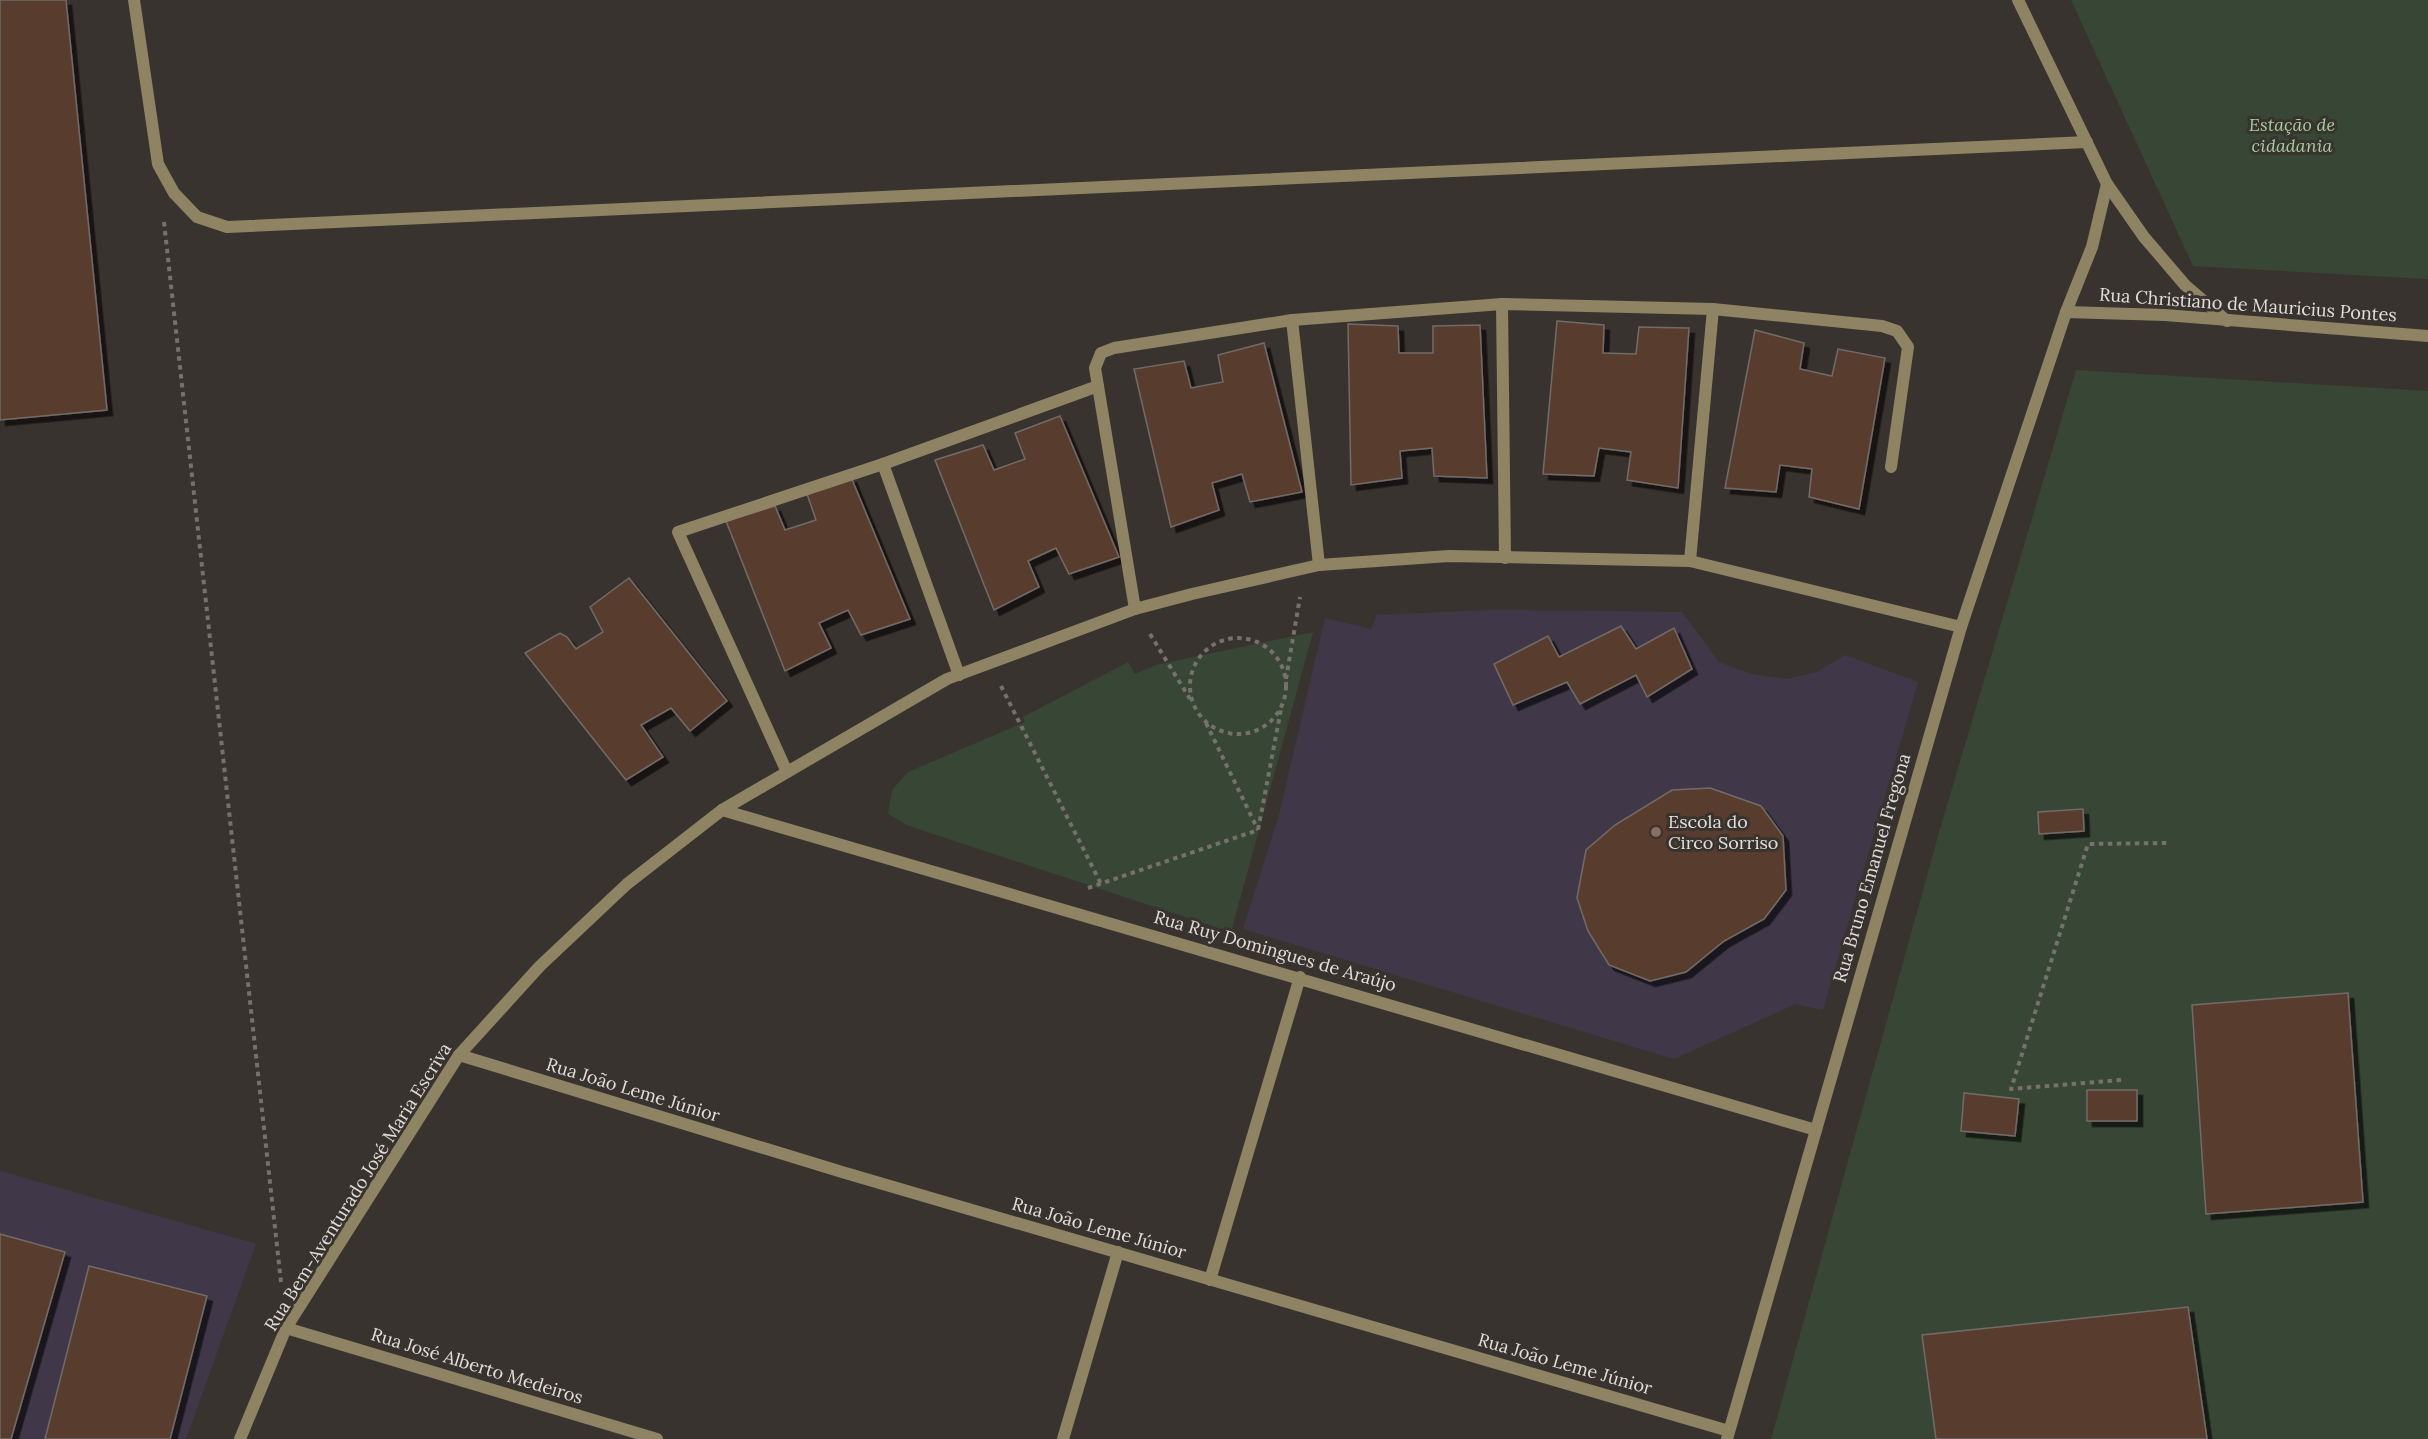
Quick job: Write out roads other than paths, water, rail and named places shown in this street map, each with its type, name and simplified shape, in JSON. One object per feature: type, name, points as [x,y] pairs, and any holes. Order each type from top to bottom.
[{"type":"street","points":[[134,0],[158,164],[174,193],[197,217],[227,227],[2087,142]]},
{"type":"street","points":[[2018,0],[2107,184],[2144,237],[2185,285],[2227,321]]},
{"type":"street","name":"Rua Bruno Emanuel Fregona","points":[[1728,1435],[1961,627],[2066,312],[2092,247],[2107,184]]},
{"type":"street","points":[[1502,304],[1505,558]]},
{"type":"street","points":[[1135,609],[1095,368],[1101,353],[1114,348],[1292,320],[1502,304],[1713,309],[1882,326],[1897,331],[1908,347],[1891,467]]},
{"type":"street","points":[[1690,561],[1713,309]]},
{"type":"street","name":"Rua Christiano de Mauricius Pontes","points":[[2066,312],[2165,315],[2428,336]]},
{"type":"street","points":[[1292,320],[1319,564]]},
{"type":"street","points":[[788,772],[678,532],[883,464],[1098,386]]},
{"type":"street","points":[[883,464],[959,675]]},
{"type":"street","name":"Rua Bem-Aventurado José Maria Escriva","points":[[240,1439],[286,1328],[459,1055],[540,966],[619,892],[722,810],[947,679],[1135,609],[1319,564],[1449,556],[1690,561],[1961,627]]},
{"type":"street","name":"Rua Ruy Domingues de Araújo","points":[[722,810],[1300,977],[1816,1130]]},
{"type":"street","points":[[1210,1280],[1300,977]]},
{"type":"street","name":"Rua João Leme Júnior","points":[[459,1055],[842,1172],[1118,1252],[1728,1435]]},
{"type":"street","points":[[1062,1439],[1118,1252]]},
{"type":"street","name":"Rua José Alberto Medeiros","points":[[286,1328],[657,1439]]},
{"type":"place","name":"Escola do Circo Sorriso","points":[[1656,832]]},
{"type":"park label","name":"Estação de cidadania","points":[[2292,135]]}]
